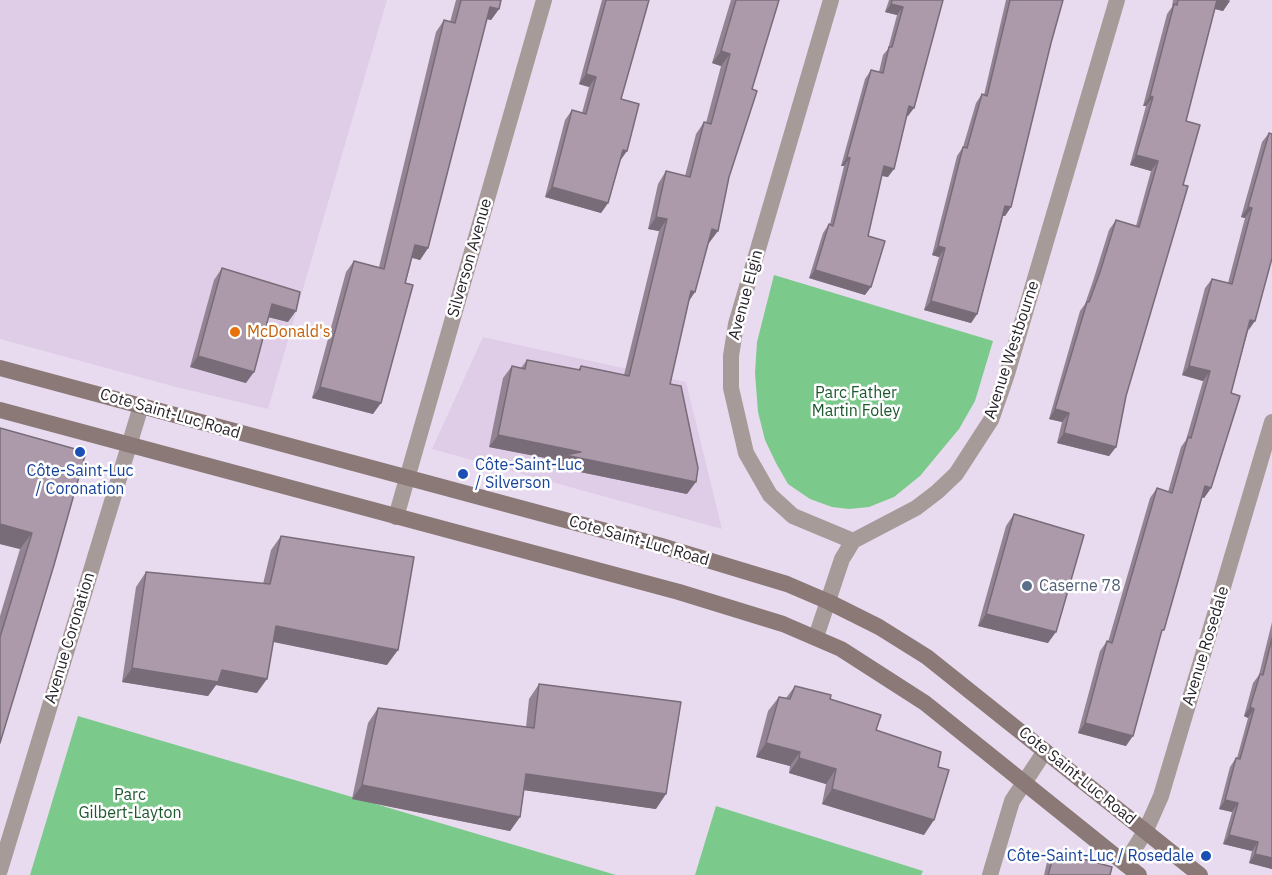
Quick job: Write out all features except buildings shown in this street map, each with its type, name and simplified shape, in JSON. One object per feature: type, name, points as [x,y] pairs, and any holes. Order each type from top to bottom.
[{"type":"main road","name":"Cote Saint-Luc Road","points":[[0,368],[753,573],[829,602],[879,627],[927,657],[1200,875]]},
{"type":"main road","points":[[0,410],[720,603],[816,637],[890,678],[960,729],[1132,870]]},
{"type":"street","name":"Silverson Avenue","points":[[396,517],[544,0]]},
{"type":"street","name":"Avenue Elgin","points":[[831,0],[736,324],[731,356],[731,388],[746,453],[770,495],[793,516],[852,541]]},
{"type":"street","name":"Avenue Westbourne","points":[[852,541],[916,508],[936,492],[956,474],[991,420],[1007,374],[1117,0]]},
{"type":"street","name":"Avenue Coronation","points":[[0,870],[141,406]]},
{"type":"street","name":"Avenue Rosedale","points":[[1132,870],[1161,796],[1272,422]]},
{"type":"street","points":[[816,637],[842,559],[852,541]]},
{"type":"street","points":[[990,875],[1007,816],[1024,781],[1045,751]]},
{"type":"shaded area","points":[[0,0],[387,0],[268,409],[176,387],[0,339]]},
{"type":"shaded area","points":[[483,337],[686,382],[722,529],[432,449]]},
{"type":"green space","name":"Parc Father Martin Foley","points":[[774,275],[993,341],[975,401],[959,429],[920,476],[894,497],[869,507],[849,509],[832,507],[810,499],[788,484],[776,463],[765,440],[758,412],[755,373],[757,342]]},
{"type":"green space","name":"Parc Gilbert-Layton","points":[[78,716],[616,875],[30,875]]},
{"type":"green space","points":[[716,806],[923,871],[921,875],[695,875]]},
{"type":"place","name":"McDonald's","points":[[235,332]]},
{"type":"place","name":"Côte-Saint-Luc / Coronation","points":[[80,452]]},
{"type":"place","name":"Côte-Saint-Luc / Silverson","points":[[463,474]]},
{"type":"place","name":"Caserne 78","points":[[1027,586]]},
{"type":"place","name":"Côte-Saint-Luc / Rosedale","points":[[1206,856]]}]
